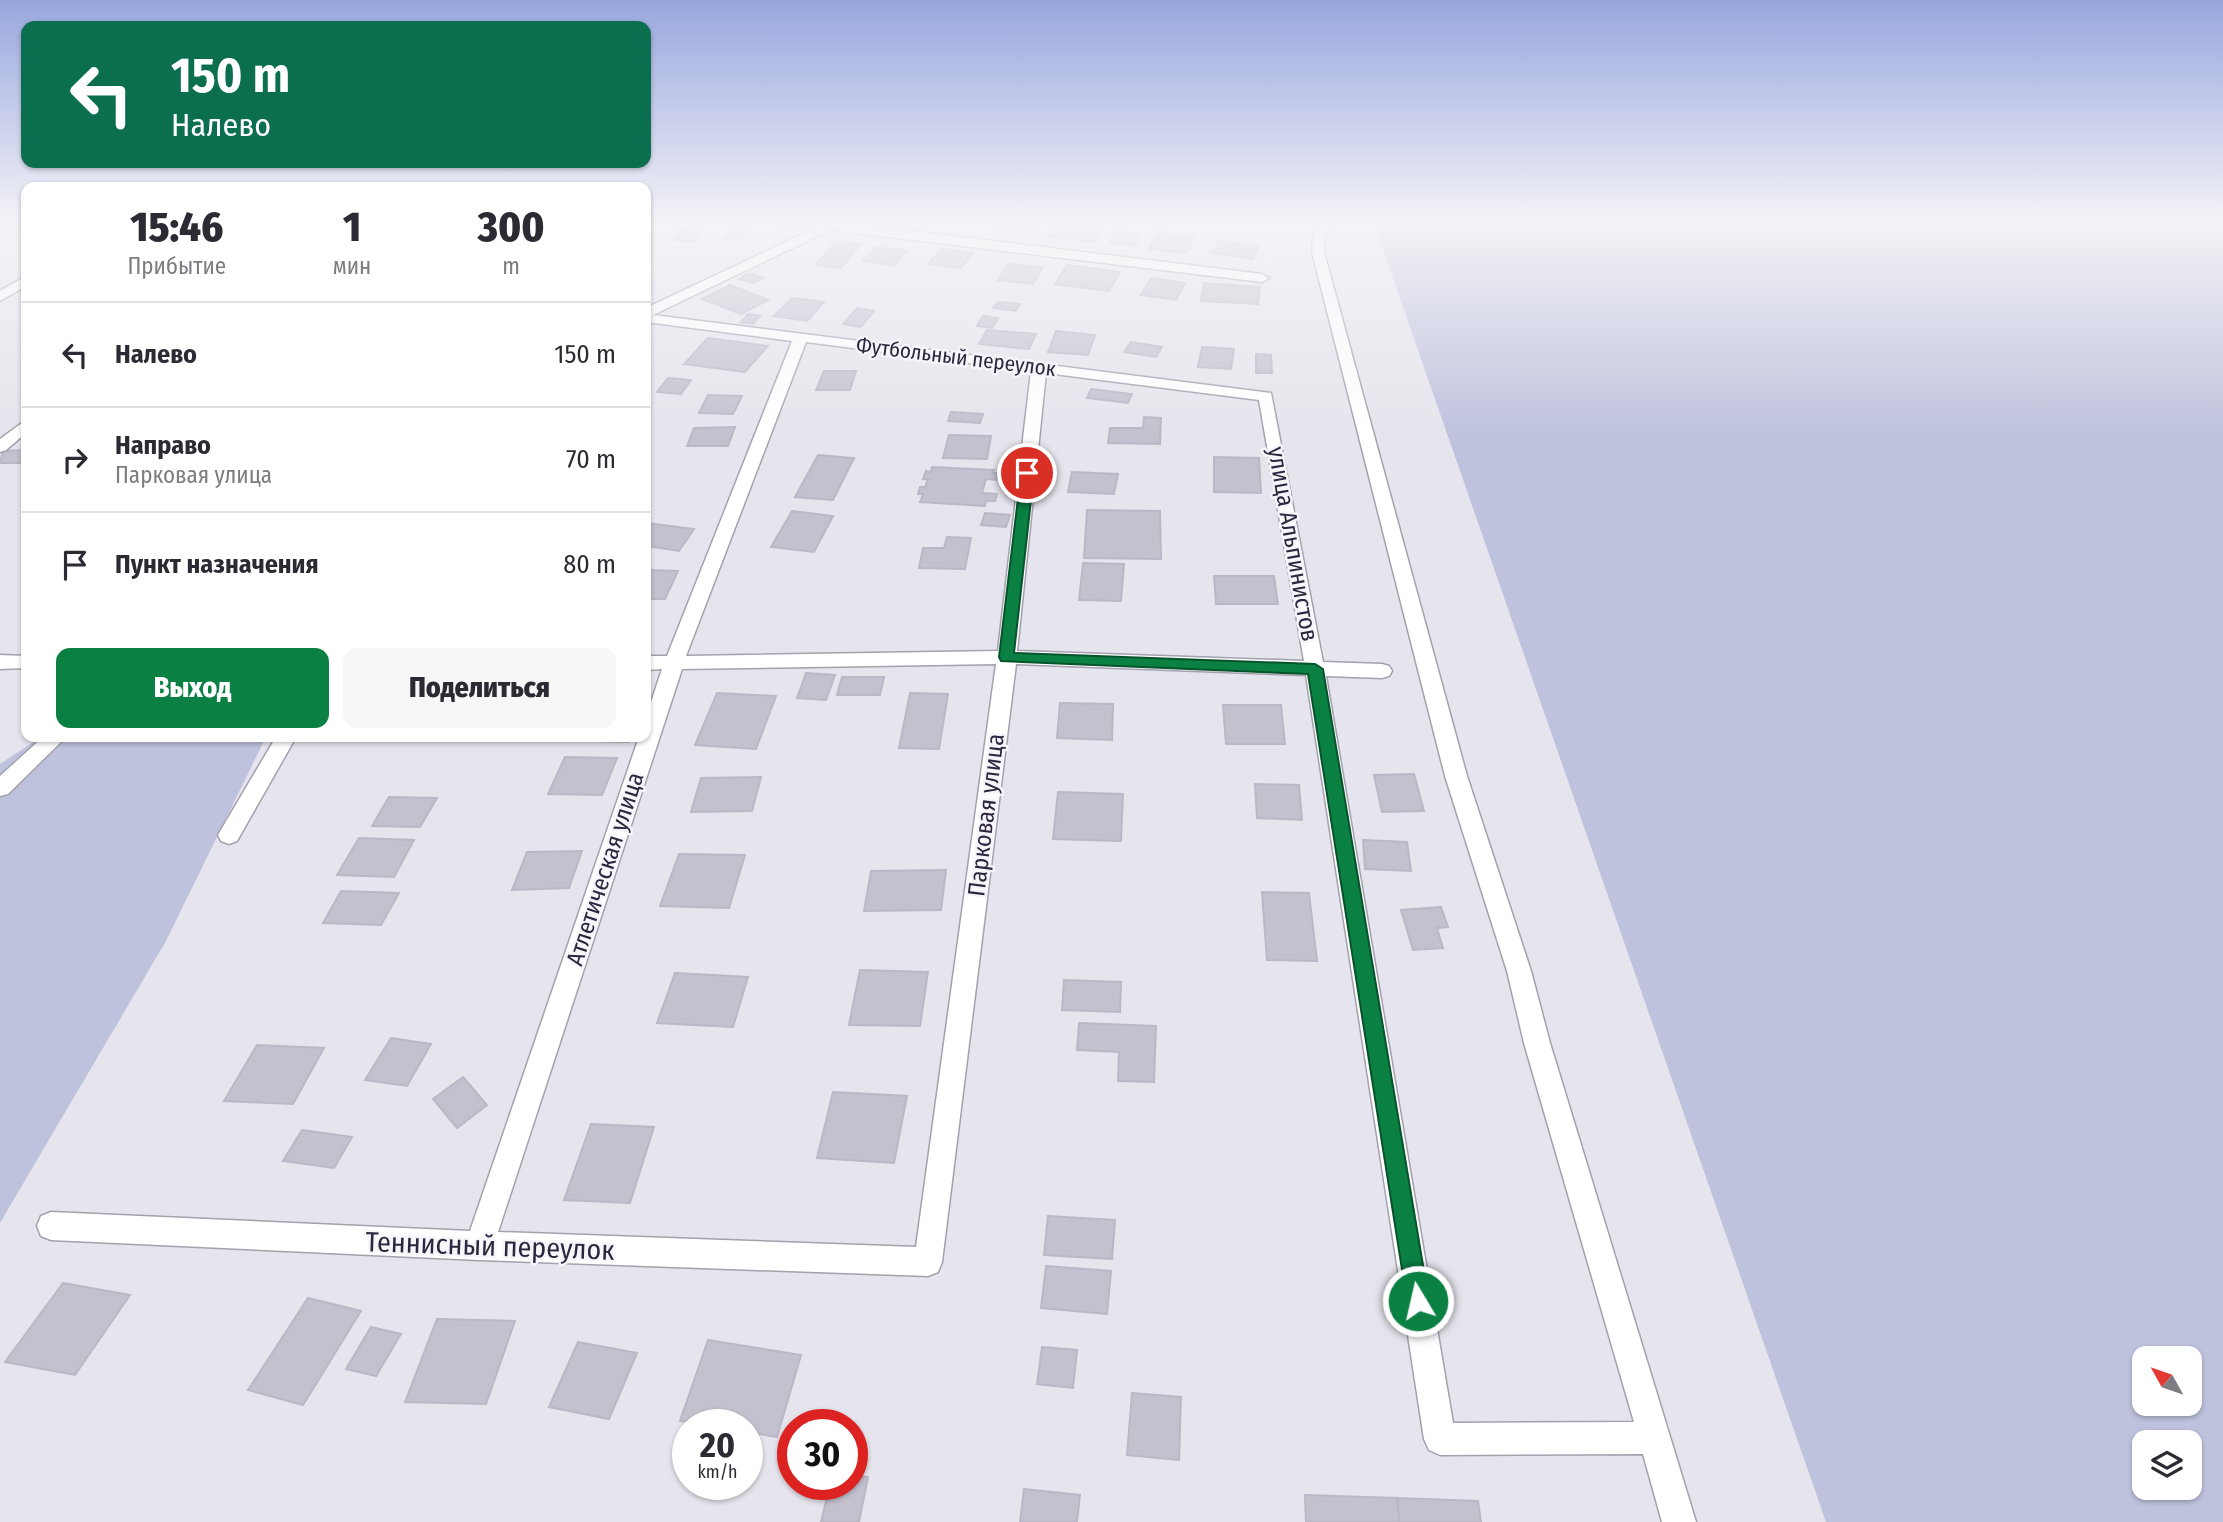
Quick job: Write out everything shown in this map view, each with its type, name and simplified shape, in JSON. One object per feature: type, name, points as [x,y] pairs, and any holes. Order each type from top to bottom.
[{"type":"street","points":[[651,314],[695,292]]},
{"type":"street","points":[[1328,292],[1456,776],[1519,971],[1537,1044],[1679,1522]]},
{"type":"street","name":"Футбольный переулок","points":[[651,317],[1266,396]]},
{"type":"street","name":"Атлетическая улица","points":[[651,732],[674,663],[801,337]]},
{"type":"street","name":"Парковая улица","points":[[928,1262],[1007,657],[1039,368]]},
{"type":"street","name":"улица Альпинистов","points":[[1266,396],[1315,669],[1440,1439],[1654,1438]]},
{"type":"street","points":[[0,447],[21,429]]},
{"type":"street","points":[[651,663],[1007,657],[1382,671]]},
{"type":"street","points":[[0,662],[21,662]]},
{"type":"street","points":[[0,788],[50,742]]},
{"type":"street","points":[[229,835],[283,742]]},
{"type":"street","name":"Атлетическая улица","points":[[479,1246],[648,742]]},
{"type":"street","name":"Теннисный переулок","points":[[51,1226],[479,1246],[928,1262]]},
{"type":"shaded area","points":[[1398,292],[2223,292],[2223,1522],[1826,1522]]},
{"type":"shaded area","points":[[33,742],[264,742],[166,941],[0,1223],[0,764]]},
{"type":"building","points":[[716,292],[748,292],[768,300],[741,314],[702,299]]},
{"type":"building","points":[[1143,292],[1180,292],[1176,300],[1141,295]]},
{"type":"building","points":[[1202,292],[1259,292],[1258,304],[1201,301]]},
{"type":"building","points":[[792,298],[824,302],[807,321],[774,316]]},
{"type":"building","points":[[998,302],[1020,304],[1016,311],[993,308]]},
{"type":"building","points":[[857,308],[874,311],[861,327],[843,324]]},
{"type":"building","points":[[748,314],[760,316],[753,324],[741,322]]},
{"type":"building","points":[[983,316],[998,318],[992,328],[977,326]]},
{"type":"building","points":[[987,330],[1036,334],[1029,349],[979,344]]},
{"type":"building","points":[[1056,331],[1095,335],[1088,355],[1048,352]]},
{"type":"building","points":[[708,338],[768,346],[745,372],[684,364]]},
{"type":"building","points":[[1131,342],[1162,347],[1156,357],[1124,352]]},
{"type":"building","points":[[1202,347],[1234,349],[1231,369],[1198,367]]},
{"type":"building","points":[[1256,354],[1271,355],[1272,373],[1256,373]]},
{"type":"building","points":[[824,371],[856,371],[850,390],[816,390]]},
{"type":"building","points":[[668,378],[691,380],[681,394],[657,392]]},
{"type":"building","points":[[1091,389],[1132,394],[1128,403],[1087,398]]},
{"type":"building","points":[[708,395],[742,396],[733,414],[699,413]]},
{"type":"building","points":[[951,412],[983,414],[980,423],[948,421]]},
{"type":"building","points":[[1144,417],[1161,418],[1160,444],[1108,443],[1110,428],[1143,428]]},
{"type":"building","points":[[735,427],[728,446],[687,446],[694,428]]},
{"type":"building","points":[[949,435],[991,436],[987,459],[943,458]]},
{"type":"building","points":[[21,450],[21,463],[0,463],[3,451]]},
{"type":"building","points":[[818,455],[854,458],[833,500],[795,497]]},
{"type":"building","points":[[1214,457],[1259,458],[1261,493],[1214,492]]},
{"type":"building","points":[[932,467],[994,470],[993,473],[1000,473],[999,480],[986,479],[982,493],[997,494],[995,501],[986,501],[985,506],[920,502],[923,494],[918,494],[920,487],[925,487],[928,479],[923,479],[926,471],[931,472]]},
{"type":"building","points":[[1072,472],[1118,474],[1114,494],[1068,492]]},
{"type":"building","points":[[1087,510],[1160,511],[1161,559],[1084,558]]},
{"type":"building","points":[[792,511],[833,516],[814,552],[771,547]]},
{"type":"building","points":[[985,513],[1010,515],[1006,527],[981,525]]},
{"type":"building","points":[[651,524],[694,529],[679,551],[651,547]]},
{"type":"building","points":[[947,537],[971,538],[965,569],[919,568],[923,548],[944,548]]},
{"type":"building","points":[[1083,563],[1124,564],[1121,601],[1079,600]]},
{"type":"building","points":[[651,570],[678,571],[665,599],[651,599]]},
{"type":"building","points":[[1214,576],[1274,576],[1278,604],[1216,604]]},
{"type":"building","points":[[806,673],[835,675],[826,700],[797,698]]},
{"type":"building","points":[[842,677],[884,677],[880,695],[837,695]]},
{"type":"building","points":[[717,693],[776,696],[756,749],[695,745]]},
{"type":"building","points":[[910,693],[948,694],[939,749],[899,748]]},
{"type":"building","points":[[1060,703],[1113,704],[1112,740],[1057,738]]},
{"type":"building","points":[[1223,705],[1281,705],[1285,744],[1226,744]]},
{"type":"building","points":[[565,757],[617,758],[602,795],[548,794]]},
{"type":"building","points":[[1414,774],[1424,811],[1382,812],[1374,775]]},
{"type":"building","points":[[761,777],[752,811],[691,812],[701,778]]},
{"type":"building","points":[[1255,784],[1299,785],[1302,820],[1257,818]]},
{"type":"building","points":[[1058,792],[1123,794],[1121,841],[1053,839]]},
{"type":"building","points":[[389,797],[437,798],[420,827],[372,826]]},
{"type":"building","points":[[359,838],[414,840],[394,877],[337,875]]},
{"type":"building","points":[[1363,840],[1407,842],[1411,871],[1365,869]]},
{"type":"building","points":[[582,851],[569,888],[512,890],[527,852]]},
{"type":"building","points":[[679,854],[745,855],[729,908],[660,906]]},
{"type":"building","points":[[946,870],[941,910],[864,911],[871,871]]},
{"type":"building","points":[[341,891],[399,893],[381,925],[323,923]]},
{"type":"building","points":[[1262,892],[1309,893],[1317,961],[1267,960]]},
{"type":"building","points":[[1441,907],[1448,927],[1437,928],[1443,948],[1413,950],[1401,910]]},
{"type":"building","points":[[860,970],[928,972],[920,1026],[849,1025]]},
{"type":"building","points":[[675,973],[748,977],[733,1027],[657,1023]]},
{"type":"building","points":[[1064,980],[1121,982],[1120,1012],[1062,1010]]},
{"type":"building","points":[[1079,1023],[1156,1026],[1154,1082],[1118,1081],[1119,1052],[1077,1050]]},
{"type":"building","points":[[391,1038],[431,1044],[407,1086],[365,1080]]},
{"type":"building","points":[[257,1045],[324,1048],[293,1104],[224,1101]]},
{"type":"building","points":[[463,1077],[487,1105],[457,1128],[433,1099]]},
{"type":"building","points":[[833,1092],[907,1096],[894,1163],[817,1158]]},
{"type":"building","points":[[591,1124],[654,1127],[630,1203],[564,1200]]},
{"type":"building","points":[[302,1130],[352,1137],[334,1168],[283,1161]]},
{"type":"building","points":[[1048,1216],[1115,1220],[1112,1259],[1044,1255]]},
{"type":"building","points":[[1046,1266],[1111,1271],[1107,1314],[1041,1308]]},
{"type":"building","points":[[63,1283],[130,1295],[75,1375],[5,1362]]},
{"type":"building","points":[[308,1298],[361,1311],[303,1405],[248,1390]]},
{"type":"building","points":[[437,1319],[515,1321],[486,1404],[405,1402]]},
{"type":"building","points":[[371,1327],[401,1334],[376,1376],[346,1369]]},
{"type":"building","points":[[708,1340],[801,1355],[785,1409],[777,1409],[777,1437],[763,1435],[763,1409],[684,1409]]},
{"type":"building","points":[[578,1342],[637,1353],[609,1419],[549,1407]]},
{"type":"building","points":[[1042,1347],[1077,1350],[1073,1388],[1037,1384]]},
{"type":"building","points":[[1132,1393],[1181,1397],[1179,1460],[1127,1455]]},
{"type":"building","points":[[1024,1489],[1080,1495],[1077,1522],[1020,1522]]},
{"type":"building","points":[[1305,1495],[1397,1498],[1400,1522],[1306,1522]]},
{"type":"building","points":[[1397,1498],[1478,1501],[1481,1522],[1400,1522]]},
{"type":"building","points":[[826,1500],[863,1500],[859,1522],[821,1522]]},
{"type":"route","points":[[1027,473],[1007,657],[1315,669],[1418,1301]]}]
